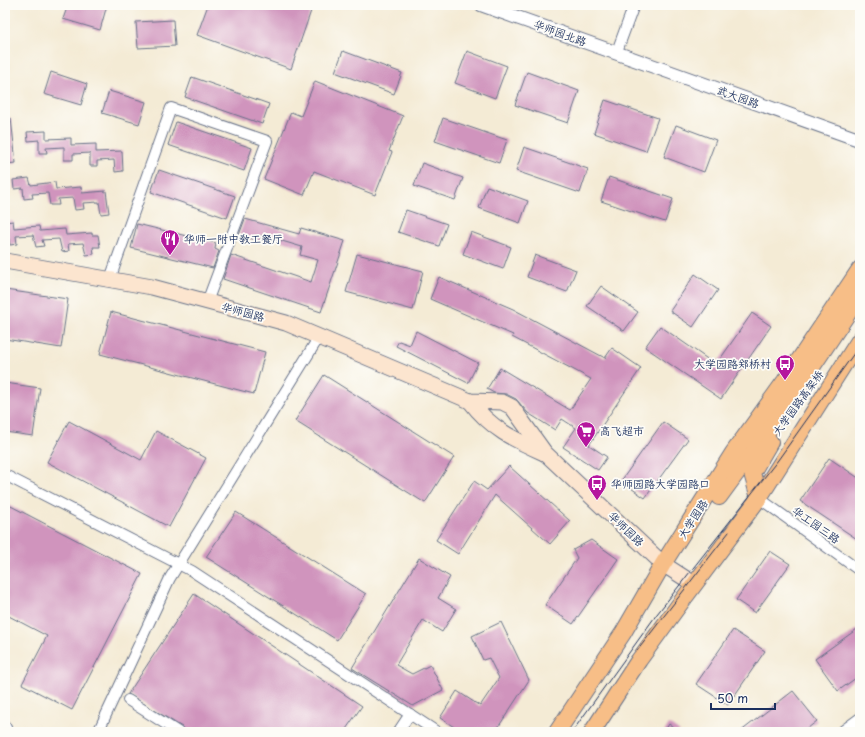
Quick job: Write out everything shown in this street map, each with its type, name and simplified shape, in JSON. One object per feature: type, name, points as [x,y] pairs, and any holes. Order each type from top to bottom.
[{"type":"main road","name":"华师园路","points":[[5,261],[152,287],[286,323],[470,401]]},
{"type":"main road","name":"大学园路","points":[[557,732],[623,632],[663,564],[733,454],[785,381],[860,268]]},
{"type":"main road","points":[[663,564],[716,502],[768,436],[788,403],[860,295]]},
{"type":"main road","name":"大学园路高架桥","points":[[759,498],[752,473],[768,436],[819,376],[860,313]]},
{"type":"main road","points":[[592,732],[639,660],[759,498],[860,339]]},
{"type":"main road","points":[[470,401],[480,414],[496,428],[545,453]]},
{"type":"main road","points":[[470,401],[502,402],[512,407],[545,453]]},
{"type":"main road","name":"华师园路","points":[[545,453],[663,564],[694,584]]},
{"type":"street","name":"华师园北路","points":[[482,5],[616,54]]},
{"type":"street","points":[[616,54],[634,5]]},
{"type":"street","name":"武大园路","points":[[616,54],[860,140]]},
{"type":"street","points":[[110,279],[171,108],[267,141],[207,302]]},
{"type":"street","points":[[98,732],[178,564],[319,337]]},
{"type":"street","points":[[5,475],[192,571],[437,732]]},
{"type":"street","name":"华工园三路","points":[[759,498],[860,571]]},
{"type":"street","points":[[128,700],[178,732]]},
{"type":"street","points":[[398,732],[410,714]]},
{"type":"street","points":[[841,732],[860,718]]},
{"type":"street","points":[[5,726],[8,732]]},
{"type":"building","points":[[68,5],[107,5],[100,30],[63,19]]},
{"type":"building","points":[[208,5],[313,5],[291,69],[197,35]]},
{"type":"building","points":[[173,20],[175,46],[138,48],[136,22]]},
{"type":"building","points":[[343,51],[402,73],[394,94],[335,72]]},
{"type":"building","points":[[467,51],[507,66],[495,98],[455,83]]},
{"type":"building","points":[[51,72],[87,84],[81,105],[44,94]]},
{"type":"building","points":[[527,72],[579,91],[568,123],[515,105]]},
{"type":"building","points":[[192,77],[269,104],[262,124],[185,97]]},
{"type":"building","points":[[315,81],[403,116],[389,151],[392,152],[375,195],[314,171],[304,195],[264,179],[291,112],[301,116]]},
{"type":"building","points":[[109,91],[146,102],[139,124],[102,113]]},
{"type":"building","points":[[605,100],[658,118],[646,151],[594,133]]},
{"type":"building","points":[[11,118],[16,163],[5,164],[5,119]]},
{"type":"building","points":[[443,118],[507,140],[499,163],[435,141]]},
{"type":"building","points":[[176,122],[252,148],[244,171],[168,145]]},
{"type":"building","points":[[676,125],[716,140],[704,172],[664,157]]},
{"type":"building","points":[[46,131],[46,139],[71,138],[71,145],[96,144],[96,152],[122,151],[123,171],[115,172],[114,160],[97,161],[97,166],[90,166],[90,153],[73,154],[73,160],[64,160],[64,147],[46,148],[47,153],[39,153],[39,140],[28,141],[27,132]]},
{"type":"building","points":[[524,147],[588,169],[580,193],[516,171]]},
{"type":"building","points":[[422,163],[463,178],[455,200],[414,186]]},
{"type":"building","points":[[159,170],[235,196],[227,218],[151,192]]},
{"type":"building","points":[[609,177],[673,199],[665,222],[601,201]]},
{"type":"building","points":[[29,178],[31,185],[55,182],[56,189],[81,187],[82,193],[106,191],[109,213],[101,214],[99,202],[83,203],[84,209],[75,210],[73,198],[58,199],[59,205],[50,205],[48,193],[32,194],[33,198],[24,199],[23,188],[14,189],[13,180]]},
{"type":"building","points":[[487,186],[528,201],[520,223],[479,208]]},
{"type":"building","points":[[406,210],[447,224],[439,246],[398,232]]},
{"type":"building","points":[[245,219],[299,234],[301,228],[345,241],[321,312],[223,279],[231,255],[311,282],[318,260],[300,255],[302,247],[262,235],[260,241],[239,235]]},
{"type":"building","points":[[13,221],[14,228],[39,226],[40,231],[65,229],[66,235],[92,233],[92,235],[98,235],[100,247],[93,247],[94,254],[86,255],[83,243],[68,244],[69,251],[62,252],[59,239],[42,240],[44,246],[36,247],[33,235],[16,236],[17,244],[10,245],[7,231],[5,232],[5,222]]},
{"type":"building","points":[[137,224],[216,243],[215,249],[219,251],[213,268],[131,248]]},
{"type":"building","points":[[471,232],[511,247],[503,269],[463,254]]},
{"type":"building","points":[[357,254],[423,271],[413,310],[346,292]]},
{"type":"building","points":[[535,255],[576,270],[567,292],[527,277]]},
{"type":"building","points":[[695,274],[718,290],[693,327],[670,311]]},
{"type":"building","points":[[439,277],[513,309],[605,358],[612,348],[641,368],[589,445],[607,457],[598,470],[563,447],[576,428],[562,419],[555,430],[528,413],[516,399],[506,394],[494,393],[487,389],[500,368],[570,410],[591,379],[512,337],[513,335],[430,299]]},
{"type":"building","points":[[601,286],[638,312],[624,331],[587,306]]},
{"type":"building","points":[[5,290],[68,299],[61,348],[5,339]]},
{"type":"building","points":[[111,312],[265,352],[254,394],[100,354]]},
{"type":"building","points":[[752,313],[771,326],[721,399],[645,347],[660,326],[716,365]]},
{"type":"building","points":[[416,331],[478,363],[468,383],[396,346],[399,341],[410,345]]},
{"type":"building","points":[[324,375],[454,457],[425,503],[295,421]]},
{"type":"building","points":[[5,383],[40,388],[33,436],[5,432]]},
{"type":"building","points":[[69,421],[141,460],[156,431],[206,458],[169,527],[47,462]]},
{"type":"building","points":[[663,422],[688,439],[645,498],[621,481]]},
{"type":"building","points":[[829,458],[860,479],[860,541],[800,501]]},
{"type":"building","points":[[509,466],[570,521],[550,544],[495,495],[458,554],[436,540],[474,481],[487,490]]},
{"type":"building","points":[[5,503],[142,574],[72,710],[22,684],[47,636],[5,614]]},
{"type":"building","points":[[236,512],[366,594],[337,640],[206,557]]},
{"type":"building","points":[[591,540],[618,559],[573,624],[545,605],[577,558],[573,550]]},
{"type":"building","points":[[770,551],[790,564],[755,613],[736,600]]},
{"type":"building","points":[[419,558],[450,577],[438,598],[456,609],[442,632],[423,620],[396,665],[412,674],[430,665],[443,690],[413,706],[352,668]]},
{"type":"building","points":[[194,594],[362,706],[344,732],[184,732],[182,727],[128,694]]},
{"type":"building","points":[[501,622],[529,680],[495,732],[462,732],[440,718],[457,691],[480,706],[499,678],[489,658],[483,660],[472,636]]},
{"type":"building","points":[[860,627],[860,675],[838,691],[815,659]]},
{"type":"building","points":[[733,630],[765,651],[728,705],[696,684]]},
{"type":"building","points":[[793,691],[817,721],[803,732],[740,732]]},
{"type":"building","points":[[669,724],[680,732],[664,732]]},
{"type":"tram line","points":[[572,732],[657,614],[778,460],[860,345]]},
{"type":"tram line","points":[[637,651],[729,532]]},
{"type":"place","name":"华师一附中教工餐厅","points":[[170,256]]},
{"type":"place","name":"大学园路郑桥村","points":[[785,381]]},
{"type":"place","name":"高飞超市","points":[[586,448]]},
{"type":"place","name":"华师园路大学园路口","points":[[597,501]]}]
